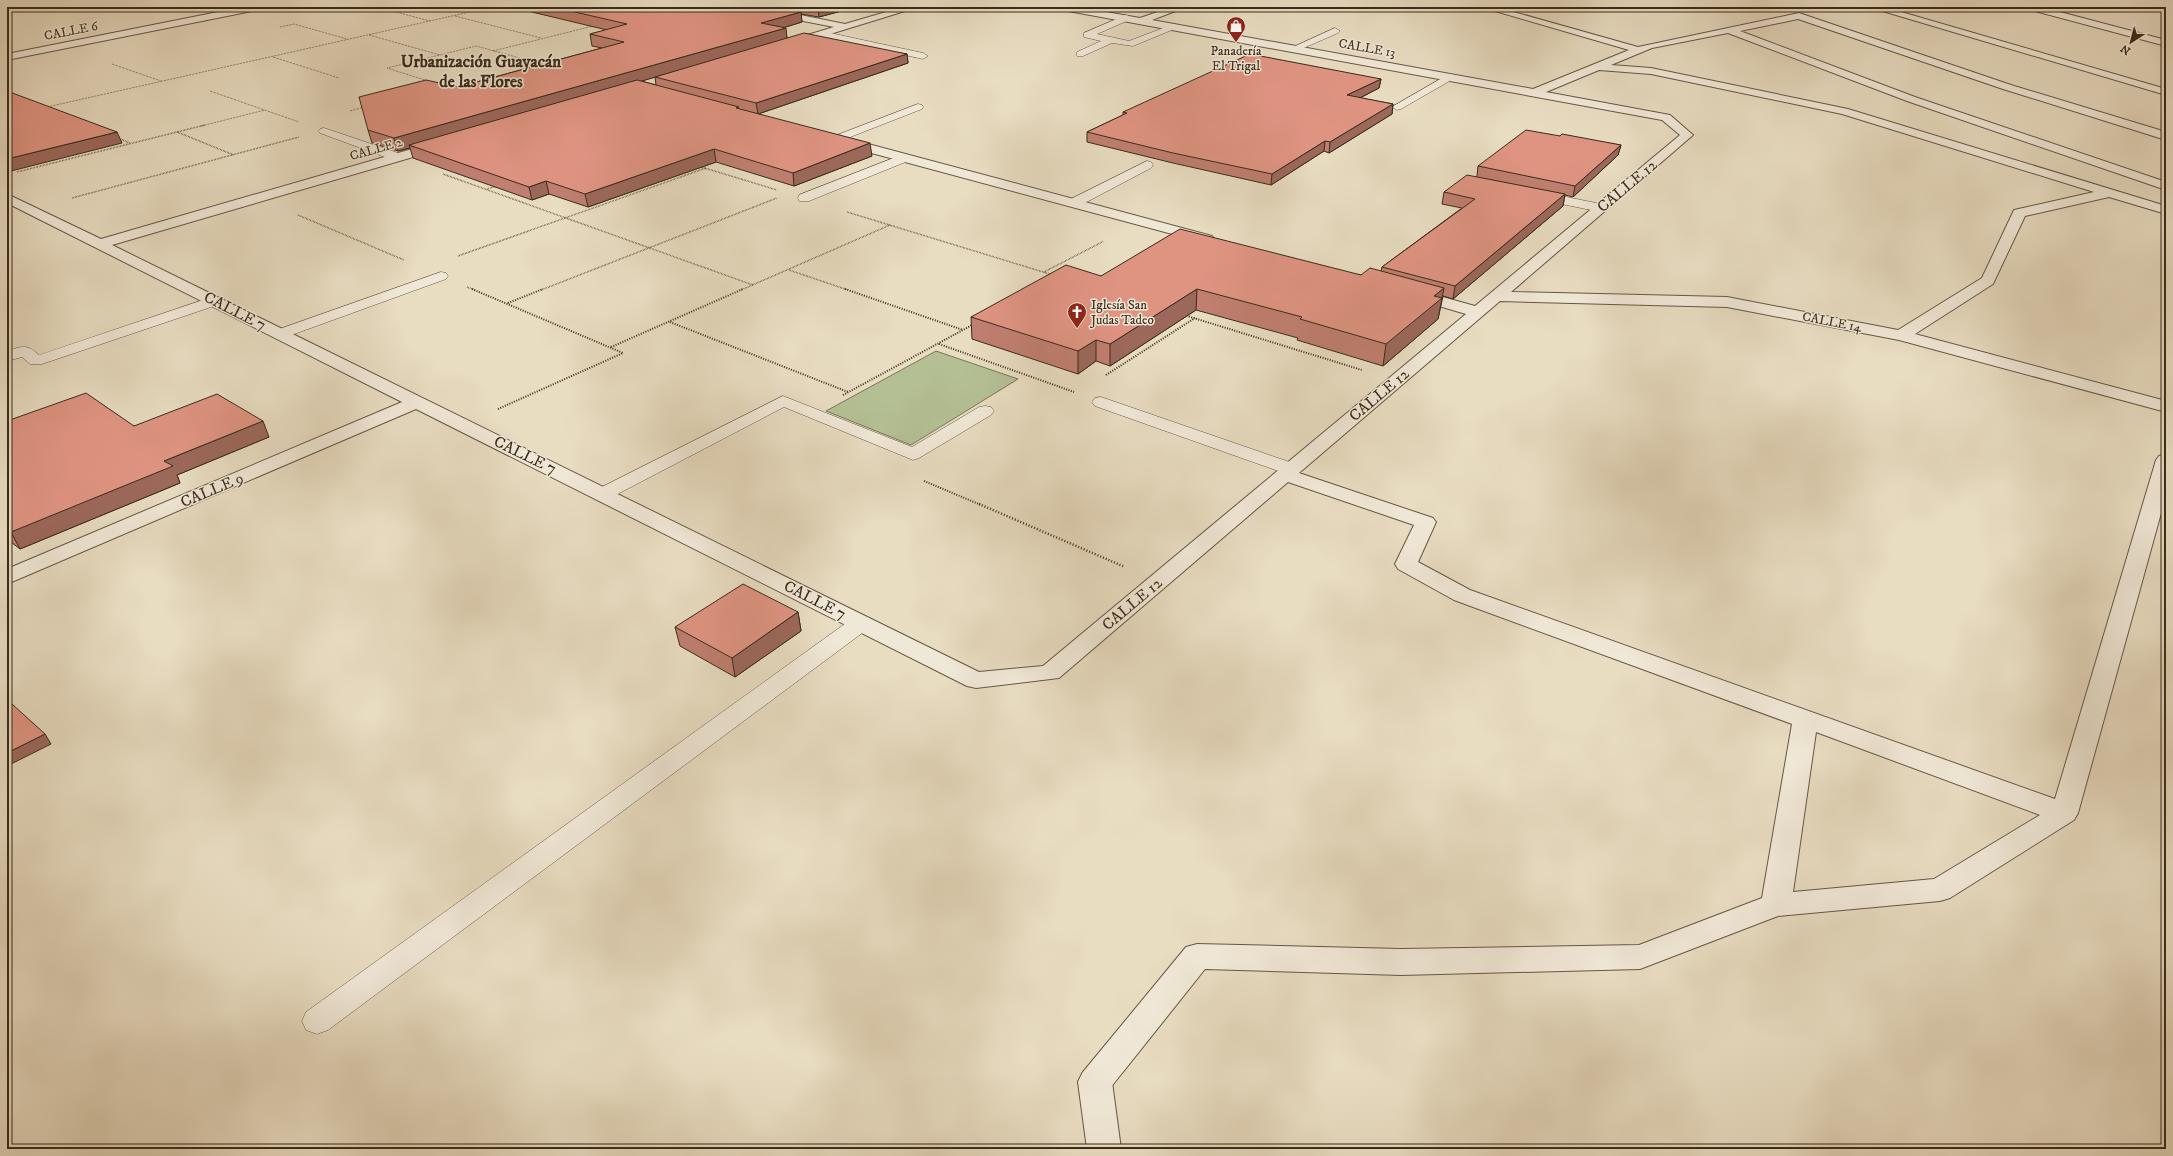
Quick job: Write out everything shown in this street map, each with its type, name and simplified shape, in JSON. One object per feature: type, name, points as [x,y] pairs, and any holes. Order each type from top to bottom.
[{"type":"street","name":"CALLE 6","points":[[7,57],[257,7]]},
{"type":"street","points":[[747,7],[844,27]]},
{"type":"street","points":[[779,46],[913,7]]},
{"type":"street","name":"CALLE 13","points":[[1063,7],[1666,117]]},
{"type":"street","points":[[1140,21],[1180,7]]},
{"type":"street","points":[[1486,7],[1639,50]]},
{"type":"street","points":[[1874,7],[2166,92]]},
{"type":"street","points":[[2034,8],[2048,7]]},
{"type":"street","points":[[2034,8],[2166,43]]},
{"type":"street","points":[[1534,93],[1649,46],[1799,16],[2007,87],[2166,136]]},
{"type":"street","points":[[1729,30],[1911,99],[2166,186]]},
{"type":"street","points":[[1598,67],[1651,71],[1844,111],[2166,210]]},
{"type":"street","name":"CALLE 12","points":[[1050,673],[1687,135],[1666,117]]},
{"type":"street","points":[[821,135],[1217,242]]},
{"type":"street","name":"CALLE 2","points":[[99,244],[450,142]]},
{"type":"street","points":[[1901,335],[1988,281],[2019,213],[2107,193]]},
{"type":"street","name":"CALLE 7","points":[[7,198],[976,680],[1050,673]]},
{"type":"street","points":[[1402,291],[1478,312]]},
{"type":"street","name":"CALLE 14","points":[[1497,296],[1727,302],[1901,335],[2166,407]]},
{"type":"street","name":"CALLE 9","points":[[7,577],[417,402]]},
{"type":"street","points":[[1104,1149],[1095,1082],[1197,956],[1401,962],[1640,957],[1776,905],[1940,890],[2064,813],[2166,460]]},
{"type":"street","points":[[1288,472],[1426,522],[1406,564],[1462,595],[2064,813]]},
{"type":"street","points":[[1776,905],[1805,719]]},
{"type":"lane","points":[[1126,18],[1087,36],[1130,44],[1174,27]]},
{"type":"lane","points":[[1294,49],[1335,30]]},
{"type":"lane","points":[[821,34],[923,56]]},
{"type":"lane","points":[[1080,54],[1111,40]]},
{"type":"lane","points":[[1397,106],[1449,77]]},
{"type":"lane","points":[[836,139],[918,107]]},
{"type":"lane","points":[[324,130],[397,157]]},
{"type":"lane","points":[[804,198],[904,158]]},
{"type":"lane","points":[[1074,203],[1147,165]]},
{"type":"lane","points":[[1526,192],[1601,208]]},
{"type":"lane","points":[[280,334],[441,276]]},
{"type":"lane","points":[[7,356],[26,350],[36,361],[215,301]]},
{"type":"lane","points":[[603,494],[783,401],[913,454],[985,410]]},
{"type":"lane","points":[[1101,402],[1288,472]]},
{"type":"lane","points":[[317,1021],[861,623]]},
{"type":"path","points":[[379,7],[430,21]]},
{"type":"path","points":[[469,7],[480,10]]},
{"type":"path","points":[[51,110],[45,108],[492,7]]},
{"type":"path","points":[[453,16],[542,38]]},
{"type":"path","points":[[280,27],[294,24],[348,40]]},
{"type":"path","points":[[492,51],[594,25]]},
{"type":"path","points":[[368,35],[440,55]]},
{"type":"path","points":[[431,82],[387,68],[476,46],[549,66]]},
{"type":"path","points":[[273,57],[339,78]]},
{"type":"path","points":[[210,90],[324,130]]},
{"type":"path","points":[[348,112],[371,106]]},
{"type":"path","points":[[15,173],[265,110]]},
{"type":"path","points":[[31,210],[324,130]]},
{"type":"path","points":[[176,132],[234,155]]},
{"type":"path","points":[[116,137],[131,143]]},
{"type":"path","points":[[397,157],[753,285]]},
{"type":"path","points":[[691,164],[1056,276]]},
{"type":"path","points":[[454,258],[706,168]]},
{"type":"path","points":[[486,189],[501,184]]},
{"type":"path","points":[[507,303],[789,194]]},
{"type":"path","points":[[1044,272],[1141,221]]},
{"type":"path","points":[[611,347],[890,225]]},
{"type":"path","points":[[788,270],[964,330]]},
{"type":"path","points":[[1180,314],[1397,380]]},
{"type":"path","points":[[1077,393],[1195,318]]},
{"type":"path","points":[[670,322],[849,392]]},
{"type":"path","points":[[811,412],[978,322]]},
{"type":"path","points":[[938,344],[1101,402]]},
{"type":"path","points":[[463,424],[624,353]]},
{"type":"path","points":[[924,480],[1159,581]]},
{"type":"green space","points":[[936,351],[1018,379],[911,445],[826,411]]},
{"type":"building","points":[[553,7],[776,7],[801,12],[761,23],[786,28],[394,138],[368,130],[359,97],[426,80],[458,87],[624,42],[590,34],[627,24]]},
{"type":"building","points":[[804,33],[907,54],[756,103],[655,77]]},
{"type":"building","points":[[1250,54],[1381,79],[1347,95],[1393,104],[1330,142],[1325,141],[1272,174],[1173,153],[1087,132],[1127,113],[1123,112]]},
{"type":"building","points":[[637,80],[870,143],[793,173],[714,149],[585,194],[546,181],[529,187],[409,145]]},
{"type":"building","points":[[7,91],[117,132],[7,159]]},
{"type":"building","points":[[1526,130],[1560,136],[1562,134],[1621,145],[1575,186],[1478,166]]},
{"type":"building","points":[[1467,175],[1565,194],[1455,286],[1382,267],[1475,199],[1444,192]]},
{"type":"building","points":[[1180,229],[1361,275],[1370,268],[1444,288],[1434,296],[1442,298],[1386,344],[1300,319],[1302,317],[1197,289],[1110,344],[1096,340],[1078,351],[971,317],[1066,265],[1101,276]]},
{"type":"building","points":[[86,393],[134,426],[217,394],[263,421],[164,461],[173,466],[11,532],[7,529],[7,421]]},
{"type":"building","points":[[743,584],[798,612],[732,658],[675,627]]},
{"type":"building","points":[[12,704],[45,734],[7,753],[7,707]]},
{"type":"place","name":"Panadería El Trigal","points":[[1236,43]]},
{"type":"place","name":"Iglesía San Judas Tadeo","points":[[1077,329]]},
{"type":"district","name":"Urbanización Guayacán de las Flores","points":[[481,72]]}]
